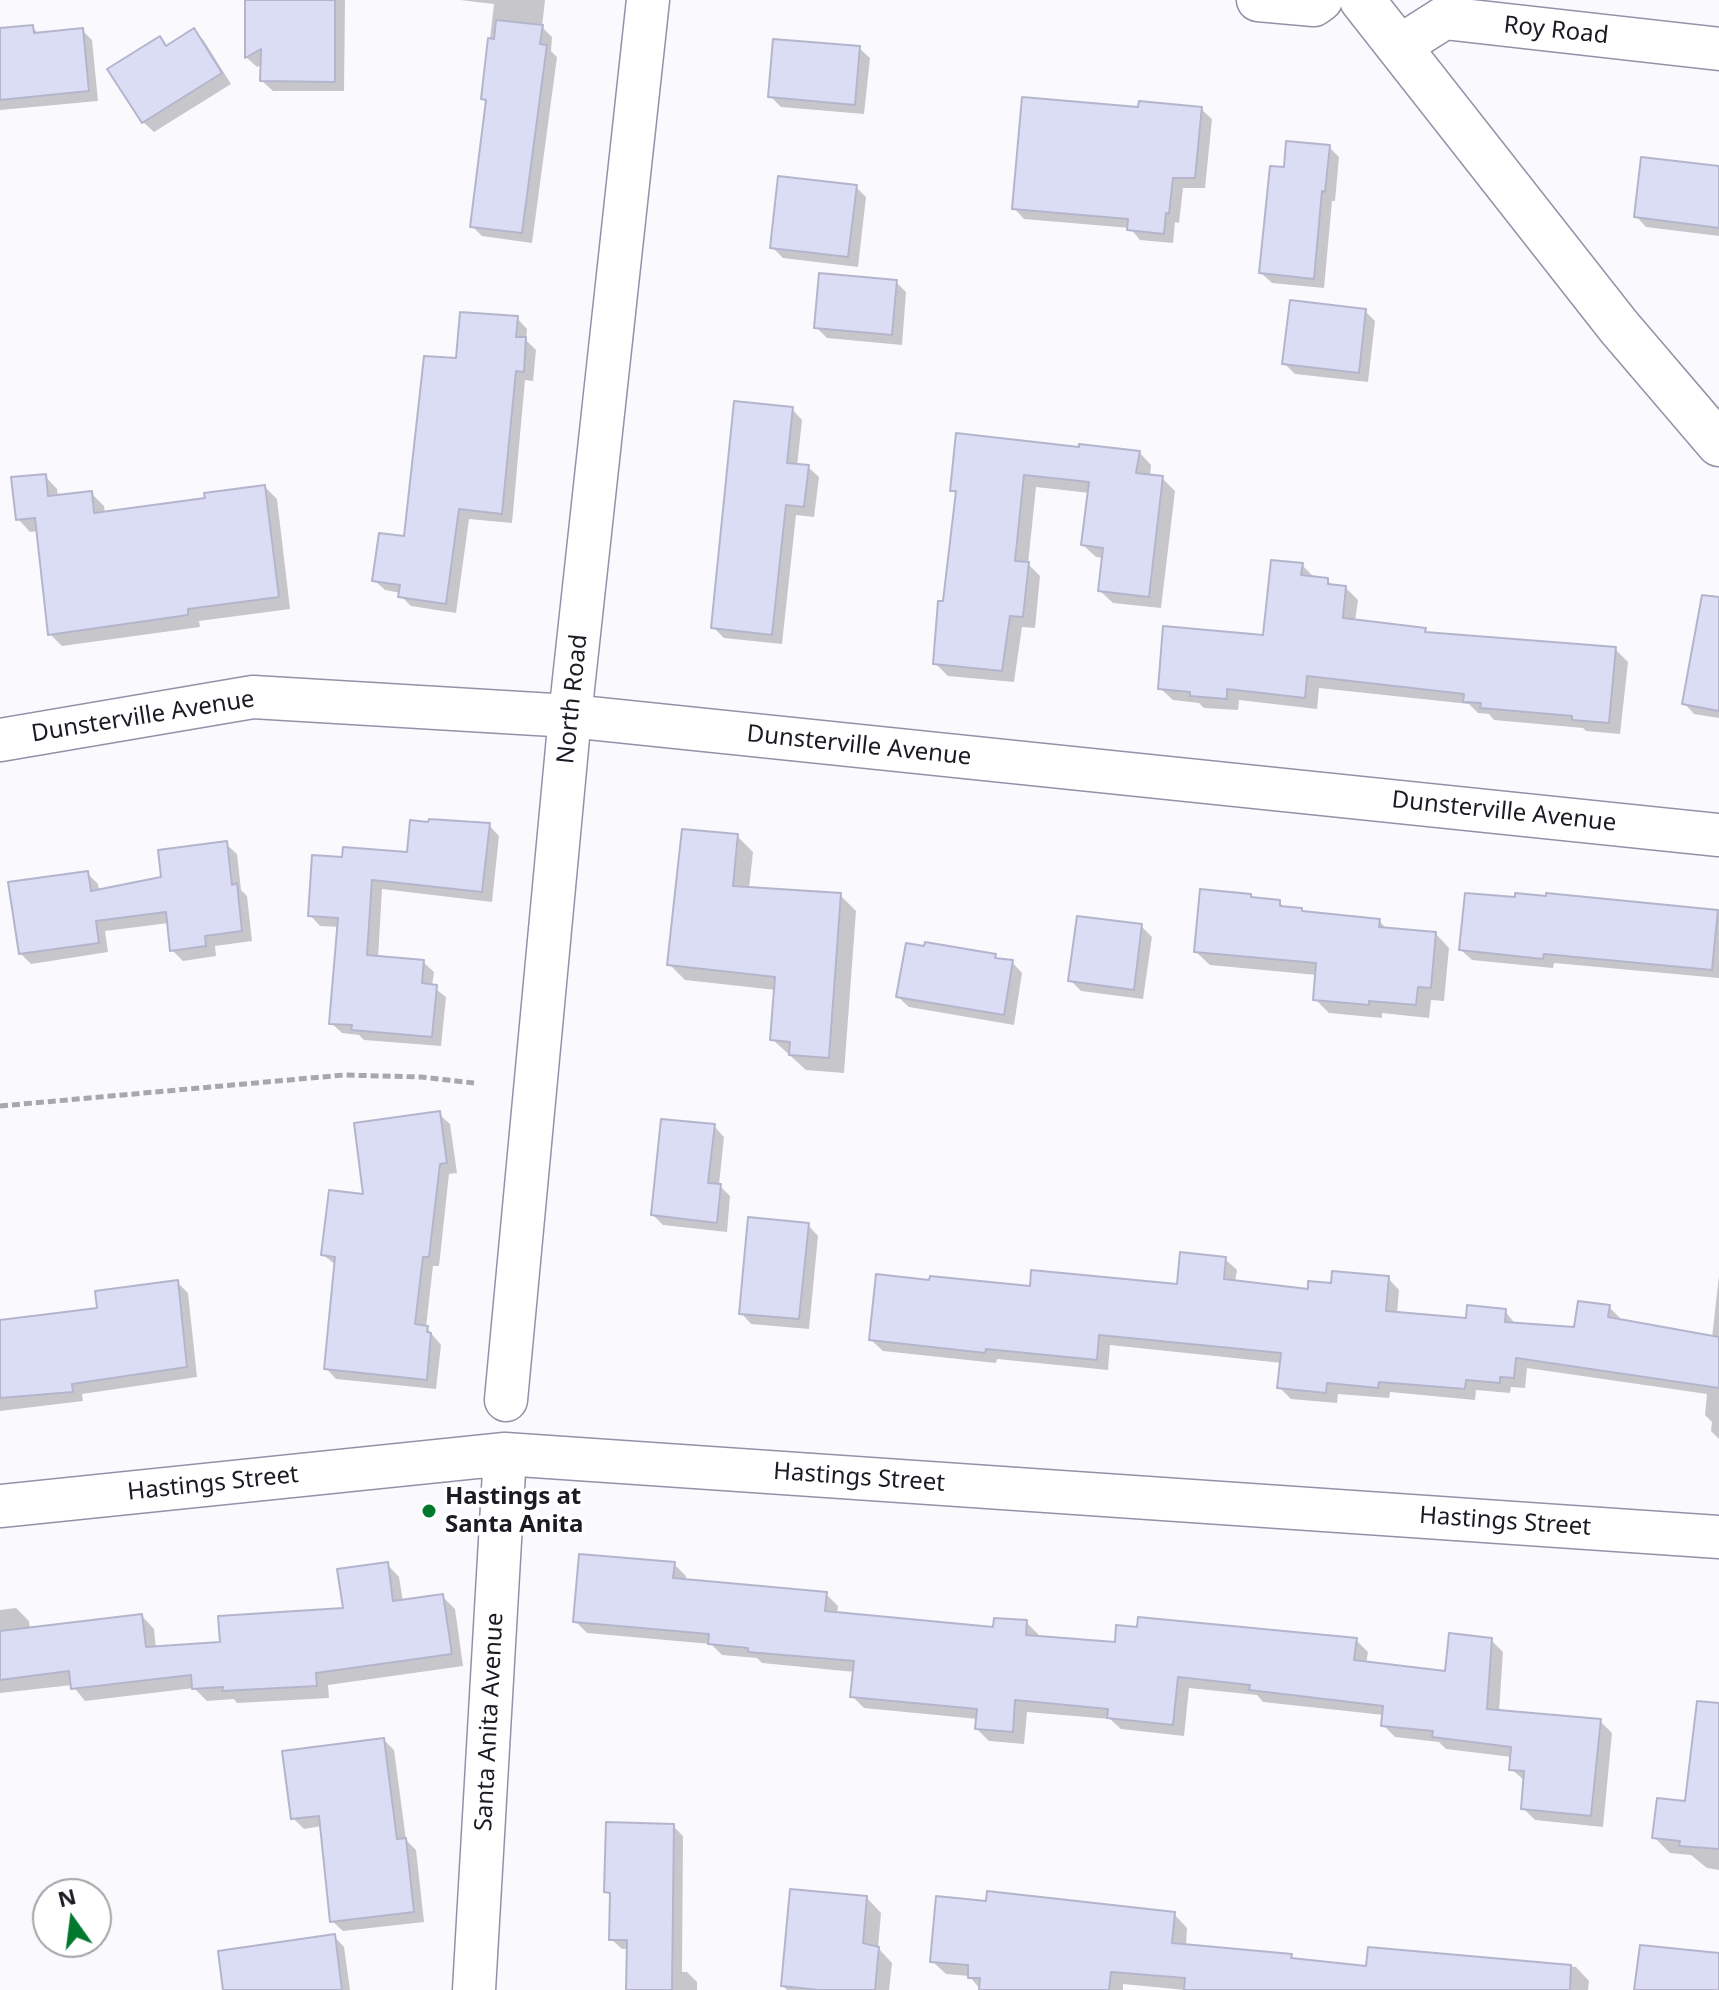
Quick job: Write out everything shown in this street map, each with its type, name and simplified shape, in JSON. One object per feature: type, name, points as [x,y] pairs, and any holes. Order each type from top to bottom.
[{"type":"main road","points":[[1362,0],[1619,327],[1719,444]]},
{"type":"street","name":"North Road","points":[[506,1400],[570,716],[648,0]]},
{"type":"street","points":[[1258,0],[1314,5],[1321,0]]},
{"type":"street","name":"Roy Road","points":[[1400,46],[1444,18],[1719,49]]},
{"type":"street","name":"Dunsterville Avenue","points":[[0,740],[253,697],[570,716],[1719,835]]},
{"type":"street","name":"Hastings Street","points":[[0,1506],[505,1454],[1719,1537]]},
{"type":"street","name":"Santa Anita Avenue","points":[[474,1990],[505,1454]]},
{"type":"path","points":[[0,1106],[344,1075],[421,1077],[474,1083]]},
{"type":"building","points":[[245,0],[335,0],[335,82],[260,81],[261,49],[245,58]]},
{"type":"building","points":[[496,20],[543,25],[540,44],[547,45],[522,233],[470,227],[486,100],[481,99],[488,38],[494,39]]},
{"type":"building","points":[[33,25],[34,33],[83,28],[89,91],[0,100],[0,28]]},
{"type":"building","points":[[194,28],[222,73],[142,123],[107,69],[160,36],[166,46]]},
{"type":"building","points":[[773,39],[860,46],[855,105],[768,97]]},
{"type":"building","points":[[1022,97],[1138,107],[1139,101],[1202,107],[1195,178],[1173,178],[1164,234],[1127,230],[1128,219],[1012,209]]},
{"type":"building","points":[[1286,141],[1330,145],[1325,192],[1322,191],[1314,279],[1259,273],[1270,166],[1284,167]]},
{"type":"building","points":[[1641,157],[1719,166],[1719,228],[1634,217]]},
{"type":"building","points":[[778,176],[857,185],[848,257],[770,248]]},
{"type":"building","points":[[819,273],[897,280],[892,335],[814,328]]},
{"type":"building","points":[[1290,300],[1366,309],[1359,373],[1282,364]]},
{"type":"building","points":[[460,312],[518,316],[516,337],[526,337],[524,372],[516,371],[502,514],[459,509],[446,604],[398,597],[400,585],[372,581],[379,533],[404,536],[424,356],[456,358]]},
{"type":"building","points":[[734,401],[793,407],[787,463],[809,465],[804,507],[786,505],[772,635],[711,628]]},
{"type":"building","points":[[956,433],[1140,451],[1136,473],[1163,476],[1149,597],[1098,591],[1103,548],[1081,545],[1089,482],[1024,475],[1015,561],[1029,562],[1023,617],[1010,616],[1002,671],[933,664],[938,601],[943,601],[956,491],[950,491]]},
{"type":"building","points":[[46,474],[48,496],[92,491],[94,513],[205,498],[204,493],[265,485],[279,597],[188,609],[188,615],[48,635],[35,518],[16,520],[11,477]]},
{"type":"building","points":[[1271,560],[1303,563],[1301,575],[1328,578],[1328,584],[1346,586],[1343,618],[1426,628],[1425,632],[1616,647],[1609,723],[1572,720],[1572,716],[1480,708],[1481,703],[1463,702],[1464,694],[1307,676],[1305,698],[1227,689],[1227,699],[1158,689],[1163,626],[1263,635]]},
{"type":"building","points":[[1702,595],[1719,597],[1719,711],[1682,704]]},
{"type":"building","points":[[429,819],[490,823],[482,892],[372,880],[367,955],[424,960],[422,983],[437,985],[432,1037],[351,1030],[352,1025],[329,1024],[338,918],[308,916],[312,855],[342,857],[343,847],[407,852],[410,820],[428,822]]},
{"type":"building","points":[[682,829],[738,834],[733,886],[841,893],[829,1058],[789,1055],[790,1042],[770,1040],[775,977],[667,965]]},
{"type":"building","points":[[227,841],[232,885],[237,883],[242,931],[205,936],[206,946],[170,951],[166,912],[96,921],[99,943],[19,954],[8,882],[88,871],[91,891],[161,877],[158,850]]},
{"type":"building","points":[[1200,889],[1280,900],[1280,906],[1302,908],[1302,911],[1380,919],[1379,927],[1436,932],[1431,988],[1418,987],[1416,1005],[1313,1000],[1316,963],[1194,952]]},
{"type":"building","points":[[1465,893],[1515,897],[1515,893],[1546,896],[1546,893],[1718,910],[1712,970],[1544,954],[1543,959],[1459,950]]},
{"type":"building","points":[[1077,916],[1142,924],[1134,990],[1068,981]]},
{"type":"building","points":[[925,942],[996,954],[995,958],[1013,960],[1004,1015],[896,997],[906,943],[924,946]]},
{"type":"building","points":[[440,1111],[447,1163],[440,1164],[429,1257],[423,1257],[415,1324],[428,1326],[427,1332],[431,1333],[427,1380],[324,1369],[335,1257],[321,1255],[329,1190],[363,1194],[354,1123]]},
{"type":"building","points":[[661,1119],[715,1124],[708,1183],[721,1184],[717,1223],[651,1215]]},
{"type":"building","points":[[748,1217],[809,1223],[799,1319],[739,1314]]},
{"type":"building","points":[[1180,1252],[1226,1257],[1224,1279],[1308,1289],[1308,1281],[1331,1283],[1332,1271],[1389,1276],[1386,1311],[1466,1318],[1467,1305],[1506,1309],[1505,1322],[1574,1327],[1578,1301],[1610,1305],[1608,1317],[1719,1337],[1719,1388],[1516,1358],[1514,1378],[1500,1377],[1500,1383],[1466,1380],[1465,1389],[1379,1382],[1378,1388],[1327,1383],[1326,1393],[1277,1388],[1281,1353],[1099,1335],[1097,1360],[986,1349],[985,1353],[869,1340],[876,1274],[1030,1286],[1031,1270],[1177,1284]]},
{"type":"building","points":[[178,1280],[187,1367],[72,1384],[73,1392],[0,1398],[0,1320],[97,1308],[95,1291]]},
{"type":"building","points":[[579,1554],[675,1562],[673,1578],[827,1592],[825,1611],[993,1627],[994,1618],[1027,1620],[1026,1635],[1115,1642],[1116,1625],[1137,1627],[1138,1617],[1357,1638],[1354,1660],[1445,1671],[1449,1633],[1492,1638],[1487,1709],[1601,1719],[1591,1816],[1521,1809],[1524,1771],[1509,1770],[1511,1747],[1432,1737],[1433,1731],[1381,1726],[1383,1706],[1249,1690],[1250,1685],[1178,1677],[1173,1725],[1107,1718],[1108,1709],[1015,1700],[1013,1732],[975,1729],[977,1709],[850,1697],[854,1661],[748,1652],[748,1648],[708,1644],[709,1634],[573,1622]]},
{"type":"building","points":[[388,1562],[393,1601],[443,1594],[452,1654],[316,1673],[317,1686],[222,1691],[223,1687],[192,1689],[191,1675],[71,1689],[69,1671],[0,1680],[0,1631],[142,1614],[146,1647],[220,1642],[218,1616],[343,1608],[337,1569]]},
{"type":"building","points":[[1697,1701],[1719,1703],[1719,1849],[1679,1846],[1680,1841],[1652,1838],[1657,1798],[1685,1801]]},
{"type":"building","points":[[384,1738],[397,1839],[406,1838],[414,1912],[330,1922],[319,1816],[291,1819],[282,1751]]},
{"type":"building","points":[[606,1822],[674,1824],[672,1990],[626,1990],[627,1940],[609,1940],[610,1893],[604,1892]]},
{"type":"building","points":[[790,1889],[867,1896],[863,1943],[879,1947],[875,1990],[781,1986]]},
{"type":"building","points":[[987,1891],[1175,1912],[1172,1943],[1292,1954],[1291,1958],[1366,1966],[1368,1947],[1571,1965],[1570,1990],[1184,1990],[1185,1978],[1111,1972],[1109,1990],[979,1990],[980,1978],[968,1978],[968,1965],[930,1962],[936,1896],[986,1901]]},
{"type":"building","points":[[335,1934],[342,1990],[223,1990],[218,1951]]},
{"type":"building","points":[[1640,1945],[1719,1953],[1719,1990],[1634,1990]]},
{"type":"place","name":"Hastings at Santa Anita","points":[[429,1511]]}]
